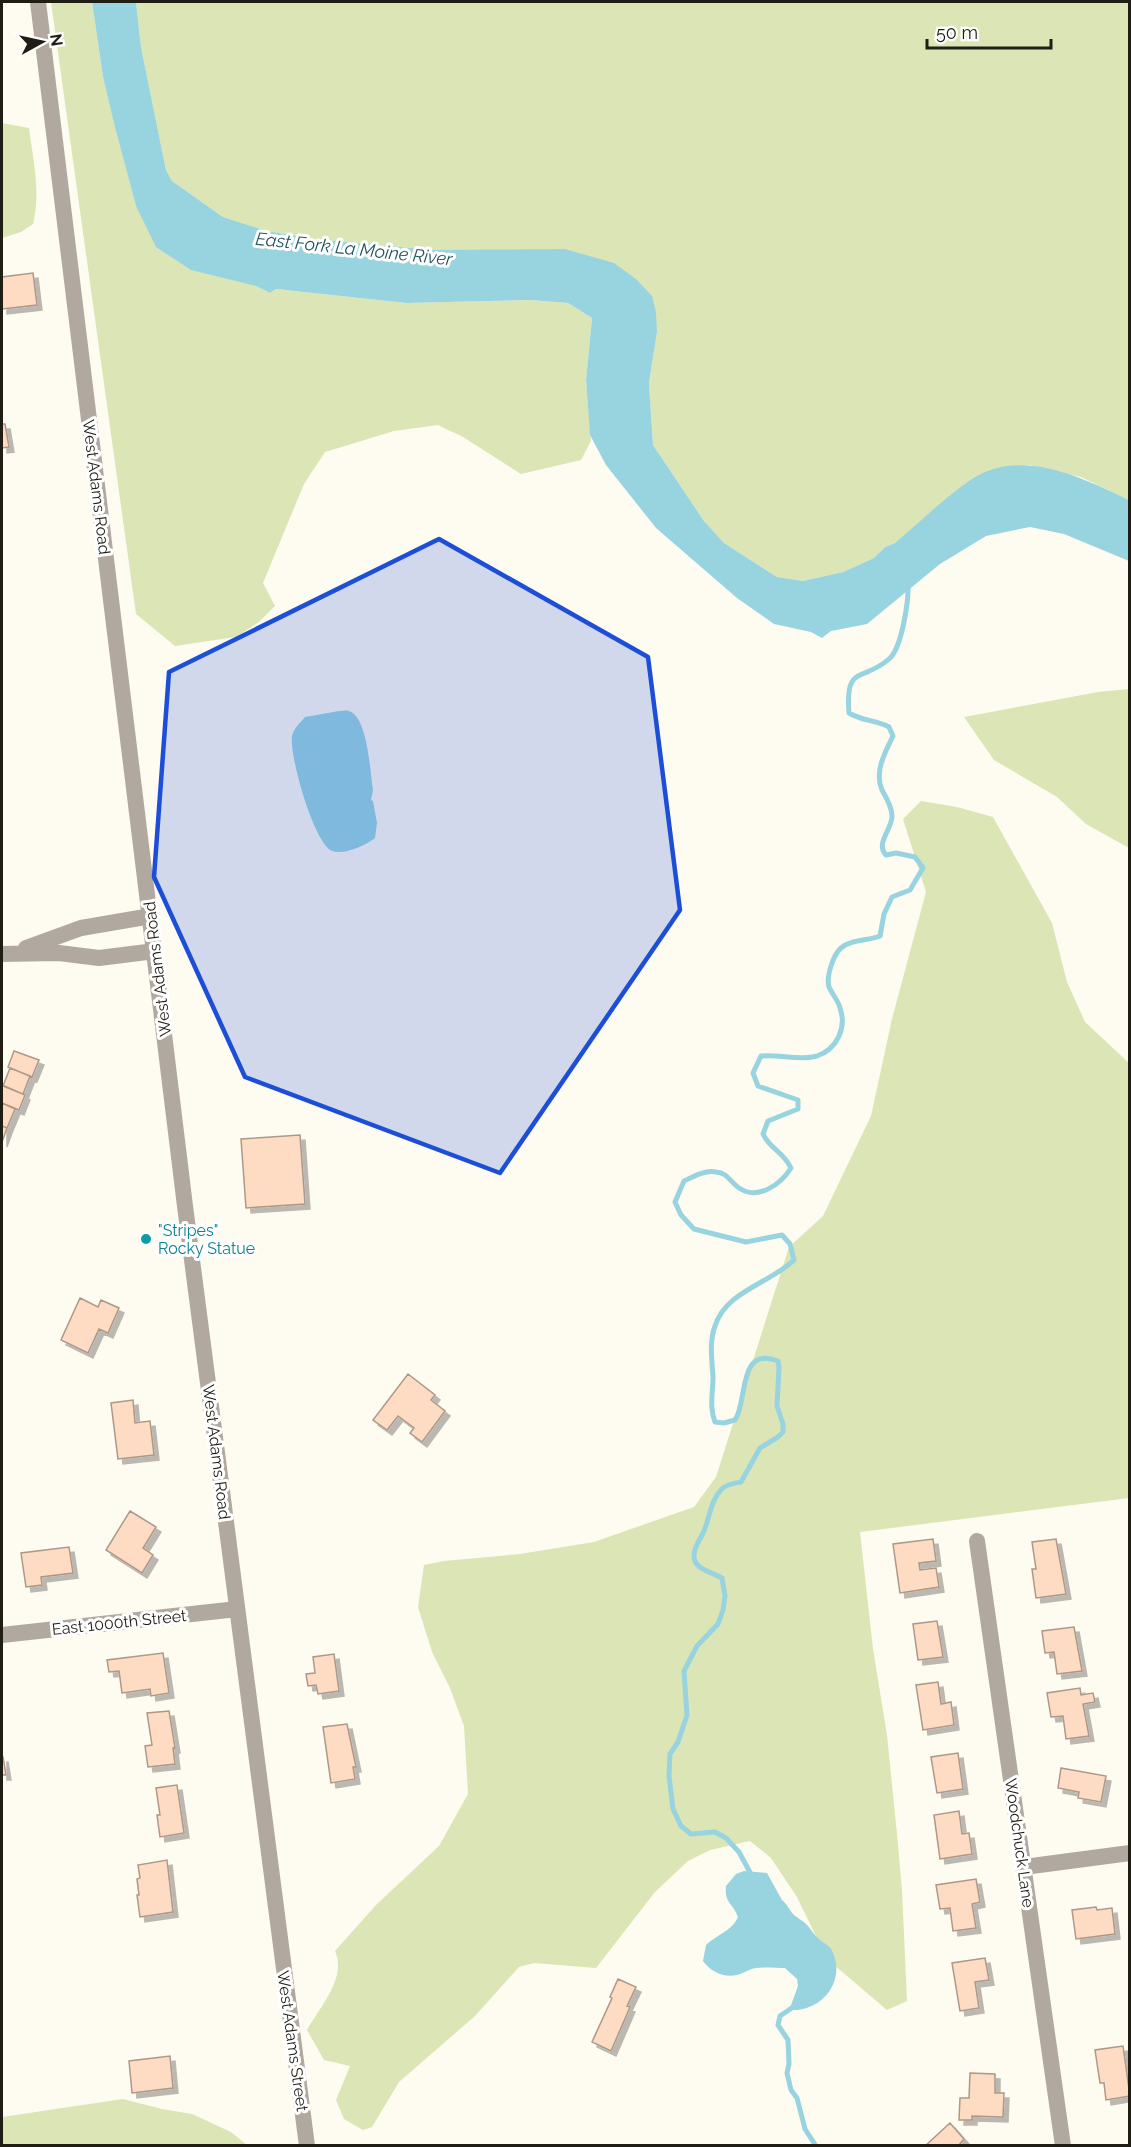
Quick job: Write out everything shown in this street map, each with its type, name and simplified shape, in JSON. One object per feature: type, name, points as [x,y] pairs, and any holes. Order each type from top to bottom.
[{"type":"street","name":"West Adams Road","points":[[38,2],[279,1937]]},
{"type":"street","points":[[6,953],[34,946],[81,928],[151,916]]},
{"type":"street","points":[[6,953],[59,953],[99,958],[155,951]]},
{"type":"street","name":"Woodchuck Lane","points":[[977,1541],[1063,2145]]},
{"type":"street","name":"East 1000th Street","points":[[2,1635],[237,1609]]},
{"type":"street","points":[[1023,1867],[1130,1853]]},
{"type":"street","name":"West Adams Street","points":[[279,1937],[307,2145]]},
{"type":"highlighted area","points":[[439,539],[648,657],[680,910],[500,1173],[245,1077],[154,877],[169,672]]},
{"type":"green space","points":[[51,2],[92,2],[103,77],[136,206],[256,286],[270,293],[276,289],[406,303],[530,300],[568,303],[592,318],[586,380],[591,441],[581,460],[521,474],[463,437],[438,425],[394,431],[325,452],[304,484],[263,583],[275,606],[259,622],[236,637],[175,646],[136,614]]},
{"type":"green space","points":[[136,2],[1129,2],[1129,500],[1081,477],[1030,465],[994,469],[895,543],[885,547],[874,558],[843,572],[803,581],[777,577],[724,543],[704,521],[653,445],[649,383],[657,332],[433,250],[314,239],[267,231],[223,217],[172,181],[166,170],[141,47]]},
{"type":"green space","points":[[2,123],[29,128],[36,176],[36,200],[33,224],[21,232],[2,238]]},
{"type":"green space","points":[[1129,689],[1129,848],[1086,824],[1057,797],[994,760],[964,717],[1098,692]]},
{"type":"green space","points":[[921,801],[957,807],[993,817],[1052,923],[1067,982],[1085,1022],[1129,1063],[1129,1498],[860,1532],[873,1649],[887,1735],[897,1834],[907,2001],[887,2010],[827,1959],[797,1897],[771,1858],[750,1841],[710,1850],[688,1861],[655,1892],[596,1968],[534,1963],[519,1967],[475,2016],[399,2082],[372,2127],[363,2130],[344,2119],[336,2100],[350,2066],[324,2060],[307,2030],[335,1982],[338,1961],[335,1951],[376,1905],[439,1846],[468,1794],[464,1726],[450,1688],[432,1652],[418,1607],[424,1565],[520,1554],[594,1542],[694,1507],[716,1477],[789,1247],[823,1216],[871,1116],[892,1019],[926,892],[903,819]]},
{"type":"green space","points":[[123,2099],[192,2114],[231,2132],[247,2145],[2,2145],[2,2117]]},
{"type":"water","name":"East Fork La Moine River","points":[[92,2],[136,2],[141,47],[166,170],[172,181],[223,217],[267,231],[314,239],[433,250],[565,249],[614,263],[636,279],[652,296],[656,312],[657,332],[649,383],[653,445],[704,521],[724,543],[777,577],[803,581],[843,572],[874,558],[969,481],[988,471],[1008,466],[1050,469],[1091,482],[1129,500],[1129,561],[1064,534],[1030,527],[986,536],[940,564],[867,624],[831,631],[822,638],[811,632],[774,624],[737,598],[656,528],[606,465],[590,435],[586,380],[592,318],[568,303],[530,300],[406,303],[276,289],[270,293],[256,286],[191,270],[156,247],[136,206],[115,127],[103,77]]},
{"type":"water","points":[[349,711],[355,715],[364,734],[373,790],[371,800],[377,823],[375,838],[366,844],[342,852],[332,851],[325,845],[318,833],[304,798],[292,746],[292,736],[305,717]]},
{"type":"water","points":[[744,1871],[767,1873],[793,1914],[832,1951],[836,1963],[834,1983],[829,1992],[814,2005],[804,2009],[790,2008],[798,1986],[797,1979],[785,1968],[756,1968],[727,1976],[714,1971],[703,1961],[706,1945],[728,1929],[738,1917],[728,1900],[726,1886],[736,1874]]},
{"type":"building","points":[[33,273],[37,305],[2,309],[2,277]]},
{"type":"building","points":[[2,424],[5,424],[9,447],[2,448]]},
{"type":"building","points":[[14,1051],[39,1060],[32,1077],[8,1067]]},
{"type":"building","points":[[10,1068],[30,1076],[23,1094],[3,1086]]},
{"type":"building","points":[[2,1085],[25,1095],[19,1110],[2,1103]]},
{"type":"building","points":[[2,1103],[15,1109],[7,1128],[2,1126]]},
{"type":"building","points":[[2,1126],[7,1128],[2,1142]]},
{"type":"building","points":[[300,1135],[305,1204],[246,1208],[241,1139]]},
{"type":"building","points":[[80,1298],[98,1307],[101,1300],[119,1308],[108,1333],[99,1329],[88,1353],[61,1340]]},
{"type":"building","points":[[408,1374],[435,1395],[431,1400],[445,1411],[422,1442],[410,1433],[414,1428],[398,1416],[387,1430],[373,1420]]},
{"type":"building","points":[[133,1400],[135,1423],[150,1421],[154,1455],[118,1459],[111,1403]]},
{"type":"building","points":[[130,1511],[156,1527],[143,1548],[153,1555],[142,1573],[106,1550]]},
{"type":"building","points":[[933,1539],[936,1561],[919,1563],[920,1570],[936,1568],[939,1587],[900,1593],[893,1544]]},
{"type":"building","points":[[1056,1539],[1066,1594],[1036,1598],[1032,1569],[1036,1569],[1032,1542]]},
{"type":"building","points":[[69,1547],[73,1573],[41,1577],[42,1585],[26,1587],[21,1553]]},
{"type":"building","points":[[937,1621],[943,1657],[918,1660],[913,1624]]},
{"type":"building","points":[[1074,1627],[1082,1671],[1057,1674],[1054,1652],[1045,1653],[1042,1631]]},
{"type":"building","points":[[163,1653],[169,1693],[151,1696],[150,1689],[122,1693],[119,1671],[109,1672],[107,1660]]},
{"type":"building","points":[[334,1654],[339,1691],[318,1694],[316,1685],[308,1686],[306,1674],[315,1673],[313,1657]]},
{"type":"building","points":[[938,1682],[941,1704],[951,1702],[954,1725],[923,1730],[916,1685]]},
{"type":"building","points":[[1080,1688],[1081,1695],[1093,1693],[1095,1702],[1083,1704],[1089,1736],[1066,1739],[1063,1716],[1051,1717],[1047,1693]]},
{"type":"building","points":[[169,1711],[175,1764],[148,1767],[145,1746],[152,1745],[147,1713]]},
{"type":"building","points":[[347,1724],[356,1767],[353,1767],[355,1779],[331,1783],[323,1727]]},
{"type":"building","points":[[958,1753],[963,1789],[937,1793],[931,1757]]},
{"type":"building","points":[[3,1757],[6,1775],[2,1775]]},
{"type":"building","points":[[1061,1768],[1106,1776],[1101,1802],[1078,1798],[1079,1792],[1058,1788]]},
{"type":"building","points":[[177,1785],[184,1833],[160,1837],[156,1788]]},
{"type":"building","points":[[959,1811],[962,1834],[969,1833],[972,1854],[940,1859],[934,1815]]},
{"type":"building","points":[[167,1860],[173,1912],[140,1917],[137,1895],[139,1895],[137,1879],[140,1878],[138,1865]]},
{"type":"building","points":[[976,1879],[980,1902],[972,1904],[976,1928],[953,1931],[950,1908],[940,1909],[936,1885]]},
{"type":"building","points":[[1096,1907],[1097,1910],[1112,1908],[1115,1934],[1076,1939],[1072,1910]]},
{"type":"building","points":[[985,1958],[989,1980],[975,1982],[979,2008],[960,2011],[952,1963]]},
{"type":"building","points":[[618,1979],[636,1987],[611,2051],[592,2042]]},
{"type":"building","points":[[1123,2046],[1130,2096],[1106,2100],[1104,2083],[1100,2083],[1095,2050]]},
{"type":"building","points":[[170,2056],[173,2088],[132,2093],[129,2061]]},
{"type":"building","points":[[970,2073],[995,2074],[995,2093],[1004,2093],[1003,2117],[972,2116],[972,2120],[959,2120],[960,2098],[969,2098]]},
{"type":"building","points":[[950,2123],[964,2139],[958,2146],[925,2146]]},
{"type":"waterway","points":[[752,1876],[739,1852],[726,1838],[715,1832],[691,1834],[681,1826],[673,1809],[669,1776],[670,1754],[678,1742],[687,1715],[684,1671],[697,1646],[718,1624],[725,1596],[722,1578],[697,1564],[694,1557],[695,1549],[719,1492],[727,1486],[741,1482],[760,1448],[783,1432],[777,1406],[778,1361],[765,1358],[756,1361],[750,1368],[735,1420],[724,1423],[715,1422],[712,1405],[711,1345],[713,1332],[728,1304],[794,1260],[790,1244],[782,1235],[746,1242],[694,1229],[681,1215],[675,1202],[684,1181],[696,1175],[720,1173],[739,1188],[754,1193],[775,1185],[787,1174],[791,1168],[788,1162],[763,1134],[768,1121],[798,1109],[798,1100],[758,1086],[753,1073],[761,1056],[797,1058],[817,1056],[835,1043],[842,1023],[839,1005],[828,983],[835,956],[845,945],[880,936],[884,914],[892,897],[910,890],[923,868],[915,857],[896,853],[886,855],[882,846],[892,816],[879,776],[893,736],[889,727],[849,713],[850,687],[853,680],[880,666],[889,659],[898,645],[906,611],[908,582]]},
{"type":"waterway","points":[[796,2005],[780,2016],[778,2025],[788,2040],[787,2073],[791,2090],[797,2098],[805,2129],[816,2146]]},
{"type":"place","name":"\"Stripes\" Rocky Statue","points":[[146,1239]]}]
